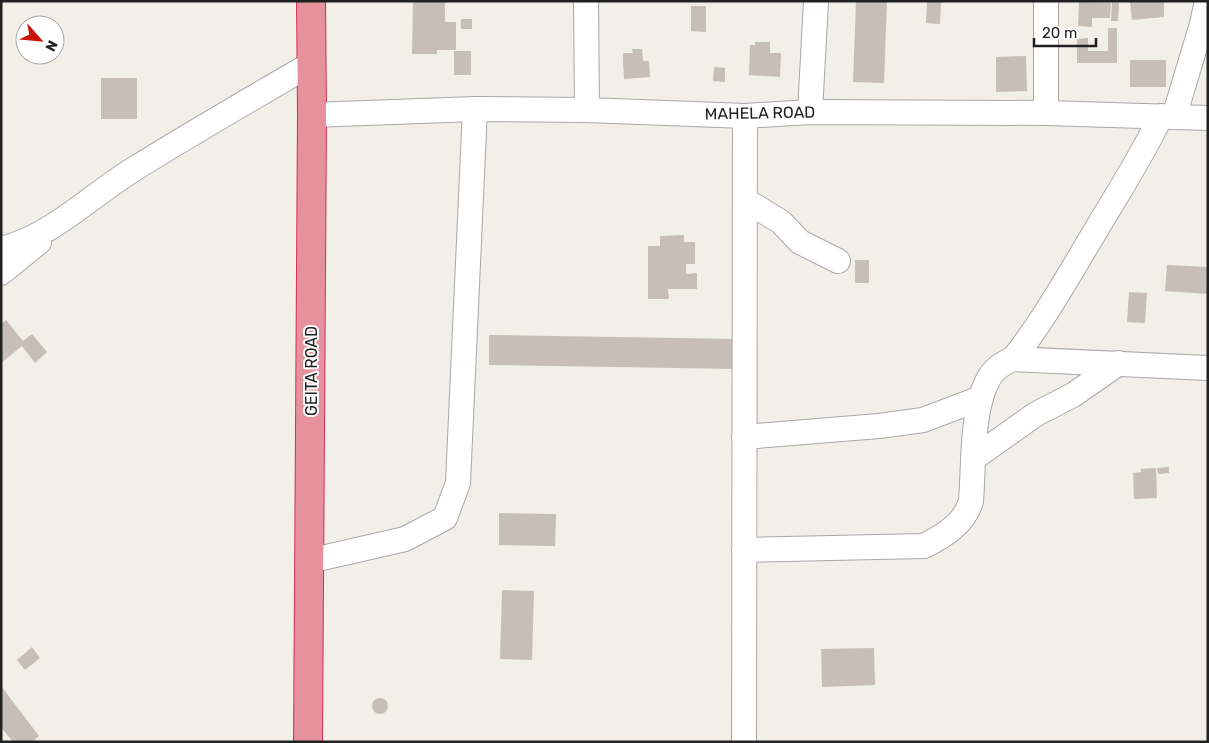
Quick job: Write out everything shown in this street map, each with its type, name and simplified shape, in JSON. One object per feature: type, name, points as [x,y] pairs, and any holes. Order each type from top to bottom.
[{"type":"highway","name":"GEITA ROAD","points":[[308,742],[311,1]]},
{"type":"street","points":[[586,1],[587,110]]},
{"type":"street","points":[[810,112],[816,1]]},
{"type":"street","points":[[1046,1],[1046,114]]},
{"type":"street","points":[[1013,360],[1039,326],[1146,146],[1167,117],[1202,24],[1207,1]]},
{"type":"street","points":[[1,273],[67,218],[129,172],[311,64]]},
{"type":"street","points":[[309,561],[404,540],[445,518],[458,483],[475,109]]},
{"type":"street","name":"MAHELA ROAD","points":[[312,115],[475,109],[587,110],[745,116],[810,112],[1046,114],[1208,118]]},
{"type":"street","points":[[744,742],[745,116]]},
{"type":"street","points":[[745,200],[780,222],[800,242],[838,261]]},
{"type":"street","points":[[1,249],[27,239],[67,218]]},
{"type":"street","points":[[744,550],[924,546],[952,529],[968,511],[981,398],[990,376],[1004,363],[1013,360],[1208,368]]},
{"type":"street","points":[[974,458],[1036,414],[1072,395],[1119,363]]},
{"type":"street","points":[[744,437],[879,426],[923,420],[981,398]]},
{"type":"building","points":[[413,1],[445,1],[445,22],[456,22],[456,50],[437,50],[437,54],[412,54]]},
{"type":"building","points":[[856,1],[887,1],[884,83],[853,82]]},
{"type":"building","points":[[927,1],[941,1],[940,24],[926,23]]},
{"type":"building","points":[[1164,1],[1164,17],[1132,20],[1130,2]]},
{"type":"building","points":[[1079,2],[1111,3],[1110,18],[1092,18],[1092,27],[1078,26]]},
{"type":"building","points":[[1112,2],[1119,3],[1118,21],[1111,21]]},
{"type":"building","points":[[691,6],[706,6],[706,32],[691,31]]},
{"type":"building","points":[[461,19],[472,19],[472,29],[461,29]]},
{"type":"building","points":[[1108,28],[1117,28],[1117,63],[1077,63],[1077,39],[1088,38],[1088,51],[1108,51]]},
{"type":"building","points":[[755,42],[770,42],[770,53],[781,53],[780,77],[749,75],[750,45],[755,45]]},
{"type":"building","points":[[632,49],[642,49],[643,61],[649,61],[650,77],[624,79],[623,53],[633,53]]},
{"type":"building","points":[[454,51],[471,51],[471,75],[454,75]]},
{"type":"building","points":[[1026,56],[1027,91],[996,92],[996,57]]},
{"type":"building","points":[[1130,60],[1166,60],[1166,87],[1130,87]]},
{"type":"building","points":[[714,67],[725,68],[725,82],[713,81]]},
{"type":"building","points":[[101,78],[137,78],[137,119],[101,119]]},
{"type":"building","points":[[684,235],[684,242],[695,242],[695,264],[686,264],[686,274],[697,273],[697,289],[668,289],[669,299],[648,299],[648,246],[660,246],[660,236]]},
{"type":"building","points":[[855,260],[869,260],[869,283],[855,283]]},
{"type":"building","points":[[1167,265],[1208,267],[1208,294],[1165,291]]},
{"type":"building","points":[[1129,292],[1147,293],[1145,323],[1127,322]]},
{"type":"building","points":[[6,320],[23,341],[32,334],[47,352],[35,363],[22,346],[1,363],[1,324]]},
{"type":"building","points":[[489,335],[738,339],[737,369],[489,365]]},
{"type":"building","points":[[1169,467],[1169,473],[1158,474],[1157,468]]},
{"type":"building","points":[[1156,468],[1157,498],[1134,499],[1133,473],[1141,472],[1141,469]]},
{"type":"building","points":[[499,513],[556,514],[555,546],[499,545]]},
{"type":"building","points":[[502,590],[534,591],[532,660],[500,659]]},
{"type":"building","points":[[32,647],[40,658],[25,670],[17,660]]},
{"type":"building","points":[[874,648],[875,685],[822,687],[821,649]]},
{"type":"building","points":[[1,686],[39,736],[32,742],[13,742],[1,727]]},
{"type":"building","points":[[377,698],[383,698],[388,703],[386,712],[377,714],[372,709],[372,703]]}]
